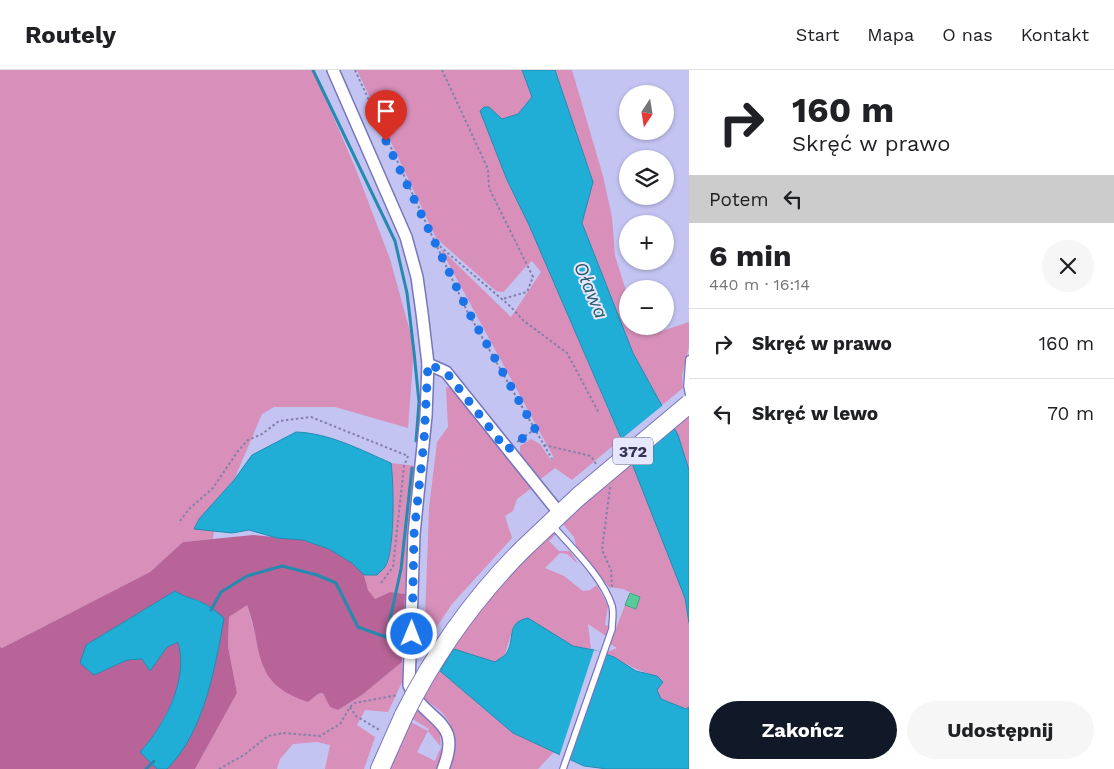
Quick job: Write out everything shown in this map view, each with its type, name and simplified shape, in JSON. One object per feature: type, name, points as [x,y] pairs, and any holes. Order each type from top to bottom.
[{"type":"main road","name":"372","points":[[380,769],[419,684],[454,630],[486,588],[523,549],[578,497],[689,404]]},
{"type":"street","points":[[333,70],[406,237],[417,278],[428,364],[426,424],[412,562],[410,685],[412,693],[422,706],[444,727],[448,735],[450,751],[443,769]]},
{"type":"street","points":[[428,364],[446,372],[507,450],[556,518]]},
{"type":"lane","points":[[689,359],[687,386],[689,396]]},
{"type":"lane","points":[[556,518],[603,586],[613,615],[612,629],[563,769]]},
{"type":"path","points":[[355,70],[468,311],[552,459]]},
{"type":"path","points":[[442,70],[488,169],[489,188],[533,277],[527,292],[502,300]]},
{"type":"path","points":[[434,242],[524,321],[567,353],[599,413]]},
{"type":"path","points":[[180,521],[189,509],[213,488],[248,440],[262,434],[279,421],[310,417],[408,456]]},
{"type":"path","points":[[507,450],[535,429]]},
{"type":"path","points":[[544,445],[590,456],[596,464]]},
{"type":"path","points":[[382,584],[393,567],[404,466]]},
{"type":"path","points":[[606,481],[611,489],[602,550],[611,570],[613,585],[609,599]]},
{"type":"path","points":[[219,769],[244,756],[268,736],[283,733],[320,736],[340,724],[350,707],[364,700],[412,693]]},
{"type":"path","points":[[350,707],[356,716],[384,732]]},
{"type":"shaded area","points":[[0,70],[313,70],[355,167],[390,259],[414,346],[408,428],[335,407],[274,407],[262,414],[234,480],[199,519],[194,528],[214,531],[213,539],[183,542],[150,572],[2,648],[0,647]]},
{"type":"shaded area","points":[[357,70],[522,70],[532,97],[518,114],[502,119],[489,107],[507,180],[529,225],[621,439],[572,480],[555,468],[541,479],[520,454],[520,446],[531,439],[540,444],[551,460],[554,458],[440,248],[511,317],[541,272],[532,261],[503,292],[496,291],[436,238]]},
{"type":"shaded area","points":[[555,70],[572,70],[603,176],[612,217],[615,256],[623,280],[619,280],[619,317],[582,223],[593,182]]},
{"type":"shaded area","points":[[689,322],[689,347],[682,376],[683,388],[661,406],[633,353],[626,335],[674,335],[674,327]]},
{"type":"shaded area","points":[[446,387],[452,388],[533,487],[517,499],[513,511],[505,516],[512,538],[452,604],[424,646],[429,508],[437,442],[448,427]]},
{"type":"shaded area","points":[[689,413],[689,470],[678,435],[673,426]]},
{"type":"shaded area","points":[[631,461],[685,598],[689,623],[689,707],[686,709],[661,699],[657,690],[657,676],[636,669],[605,653],[617,648],[610,644],[625,605],[636,609],[640,597],[623,589],[609,587],[577,549],[574,537],[562,523],[564,518]]},
{"type":"shaded area","points":[[391,463],[417,466],[405,594],[390,592],[375,599],[368,590],[364,575],[377,575],[386,566],[389,558],[393,516]]},
{"type":"shaded area","points":[[548,532],[556,534],[549,541],[559,551],[570,551],[578,564],[567,554],[560,553],[545,568],[564,576],[583,591],[590,590],[597,585],[608,606],[605,625],[609,626],[606,636],[588,624],[591,649],[573,646],[551,633],[514,625],[505,654],[495,662],[454,649],[440,671],[513,733],[554,752],[538,769],[450,769],[453,745],[451,727],[441,712],[421,698],[469,622]]},
{"type":"shaded area","points":[[253,535],[303,540],[329,549],[352,563],[364,575],[368,590],[375,599],[390,592],[405,594],[402,662],[362,695],[338,710],[330,707],[323,693],[318,694],[308,702],[289,694],[276,685],[268,675],[258,651],[247,605],[229,617],[228,646],[237,693],[195,769],[167,769],[185,745],[200,715],[219,645],[200,601],[183,597],[175,591],[86,645],[94,675],[127,660],[142,659],[150,671],[167,647],[178,641],[182,654],[182,668],[175,694],[163,721],[140,752],[157,769],[0,769],[0,647],[2,648],[150,572],[183,542]]},
{"type":"shaded area","points":[[247,604],[264,670],[318,694],[324,693],[330,707],[338,710],[362,695],[402,662],[404,678],[388,712],[365,710],[357,725],[375,737],[364,769],[325,769],[330,745],[317,742],[293,744],[280,759],[277,769],[195,769],[237,693],[228,646],[229,617]]},
{"type":"shaded area","points":[[416,709],[440,732],[441,747],[428,731],[429,729],[411,718]]},
{"type":"shaded area","points":[[409,721],[428,731],[417,752],[435,761],[441,748],[437,769],[388,769]]},
{"type":"water","name":"Oława","points":[[522,70],[555,70],[593,182],[582,223],[619,317],[619,335],[626,335],[633,353],[678,435],[689,470],[689,623],[685,598],[631,461],[529,225],[507,180],[480,111],[484,107],[489,107],[502,119],[518,114],[532,97]]},
{"type":"water","points":[[296,432],[321,435],[391,463],[393,501],[391,548],[385,567],[377,575],[364,575],[352,563],[329,549],[303,540],[277,538],[249,530],[232,533],[194,529],[199,519],[234,480],[252,455]]},
{"type":"water","points":[[175,591],[204,604],[224,618],[212,678],[199,718],[180,754],[167,769],[157,769],[140,752],[158,729],[172,701],[180,671],[181,656],[178,642],[167,647],[150,671],[142,659],[127,660],[94,675],[80,663],[86,645]]},
{"type":"water","points":[[528,618],[573,646],[594,650],[614,657],[636,671],[657,676],[663,682],[657,690],[661,699],[686,709],[689,707],[689,769],[607,769],[584,766],[513,733],[440,671],[454,649],[495,662],[505,655],[516,624]]},
{"type":"pier","points":[[663,405],[675,424],[629,463],[619,441]]},
{"type":"pier","points":[[594,650],[605,653],[569,762],[559,757]]},
{"type":"building","points":[[630,593],[640,597],[636,609],[625,605]]},
{"type":"waterway","points":[[313,70],[395,241],[407,293],[414,352],[419,402],[416,441]]},
{"type":"waterway","points":[[386,638],[401,569],[412,468]]},
{"type":"waterway","points":[[211,610],[221,592],[247,576],[282,566],[317,575],[336,583],[358,627],[397,641]]},
{"type":"waterway","points":[[146,769],[154,761]]},
{"type":"route","points":[[386,141],[468,311],[535,429],[507,450],[446,372],[428,364],[424,441],[414,534],[412,634]]}]
